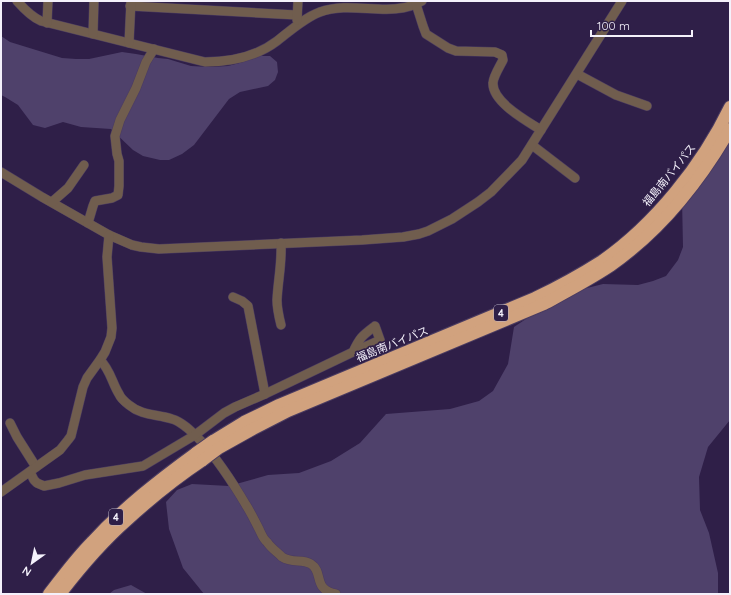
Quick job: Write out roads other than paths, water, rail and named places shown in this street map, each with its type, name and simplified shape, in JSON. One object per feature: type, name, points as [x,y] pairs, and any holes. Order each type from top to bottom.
[{"type":"highway","name":"福島南バイパス","points":[[49,594],[73,563],[122,512],[160,480],[216,445],[244,422],[279,405],[535,298],[570,280],[602,260],[632,236],[661,208],[678,188],[709,145],[730,107]]},
{"type":"highway","name":"福島南バイパス","points":[[216,445],[323,396],[537,307],[578,286],[610,265],[640,241],[669,214],[686,194],[714,155],[730,129]]},
{"type":"highway","name":"福島南バイパス","points":[[60,594],[85,563],[125,521],[199,456]]},
{"type":"street","points":[[17,1],[24,10],[36,19],[47,23],[205,62],[230,61],[249,56],[268,47],[296,26],[319,12],[337,8],[402,9],[419,3],[426,34],[448,48],[456,51],[495,52],[502,55],[503,60],[492,83],[493,88],[503,103],[516,114],[541,130]]},
{"type":"street","points":[[47,23],[48,1]]},
{"type":"street","points":[[93,34],[94,1]]},
{"type":"street","points":[[296,26],[298,1]]},
{"type":"street","points":[[1,172],[109,235],[141,248],[159,249],[362,240],[403,237],[419,234],[452,219],[478,202],[491,192],[522,160],[622,1]]},
{"type":"street","points":[[128,43],[130,4],[297,15]]},
{"type":"street","points":[[88,223],[92,206],[95,201],[112,198],[118,195],[119,161],[115,136],[120,120],[136,88],[146,62],[154,49]]},
{"type":"street","points":[[577,74],[616,95],[648,106]]},
{"type":"street","points":[[532,145],[575,178]]},
{"type":"street","points":[[52,202],[68,188],[84,165]]},
{"type":"street","points":[[1,492],[60,450],[68,440],[73,429],[87,378],[100,360],[112,332],[107,257],[109,235]]},
{"type":"street","points":[[281,243],[277,300],[281,325]]},
{"type":"street","points":[[233,297],[242,301],[248,306],[265,394]]},
{"type":"street","points":[[10,423],[33,469],[34,480],[44,486],[58,484],[85,475],[143,466],[194,435],[229,410],[353,352]]},
{"type":"street","points":[[100,360],[103,362],[111,376],[121,398],[130,406],[147,414],[174,419],[189,429],[208,449],[229,478],[247,506],[266,542],[284,558],[291,561],[304,561],[314,566],[326,591],[336,594]]}]
